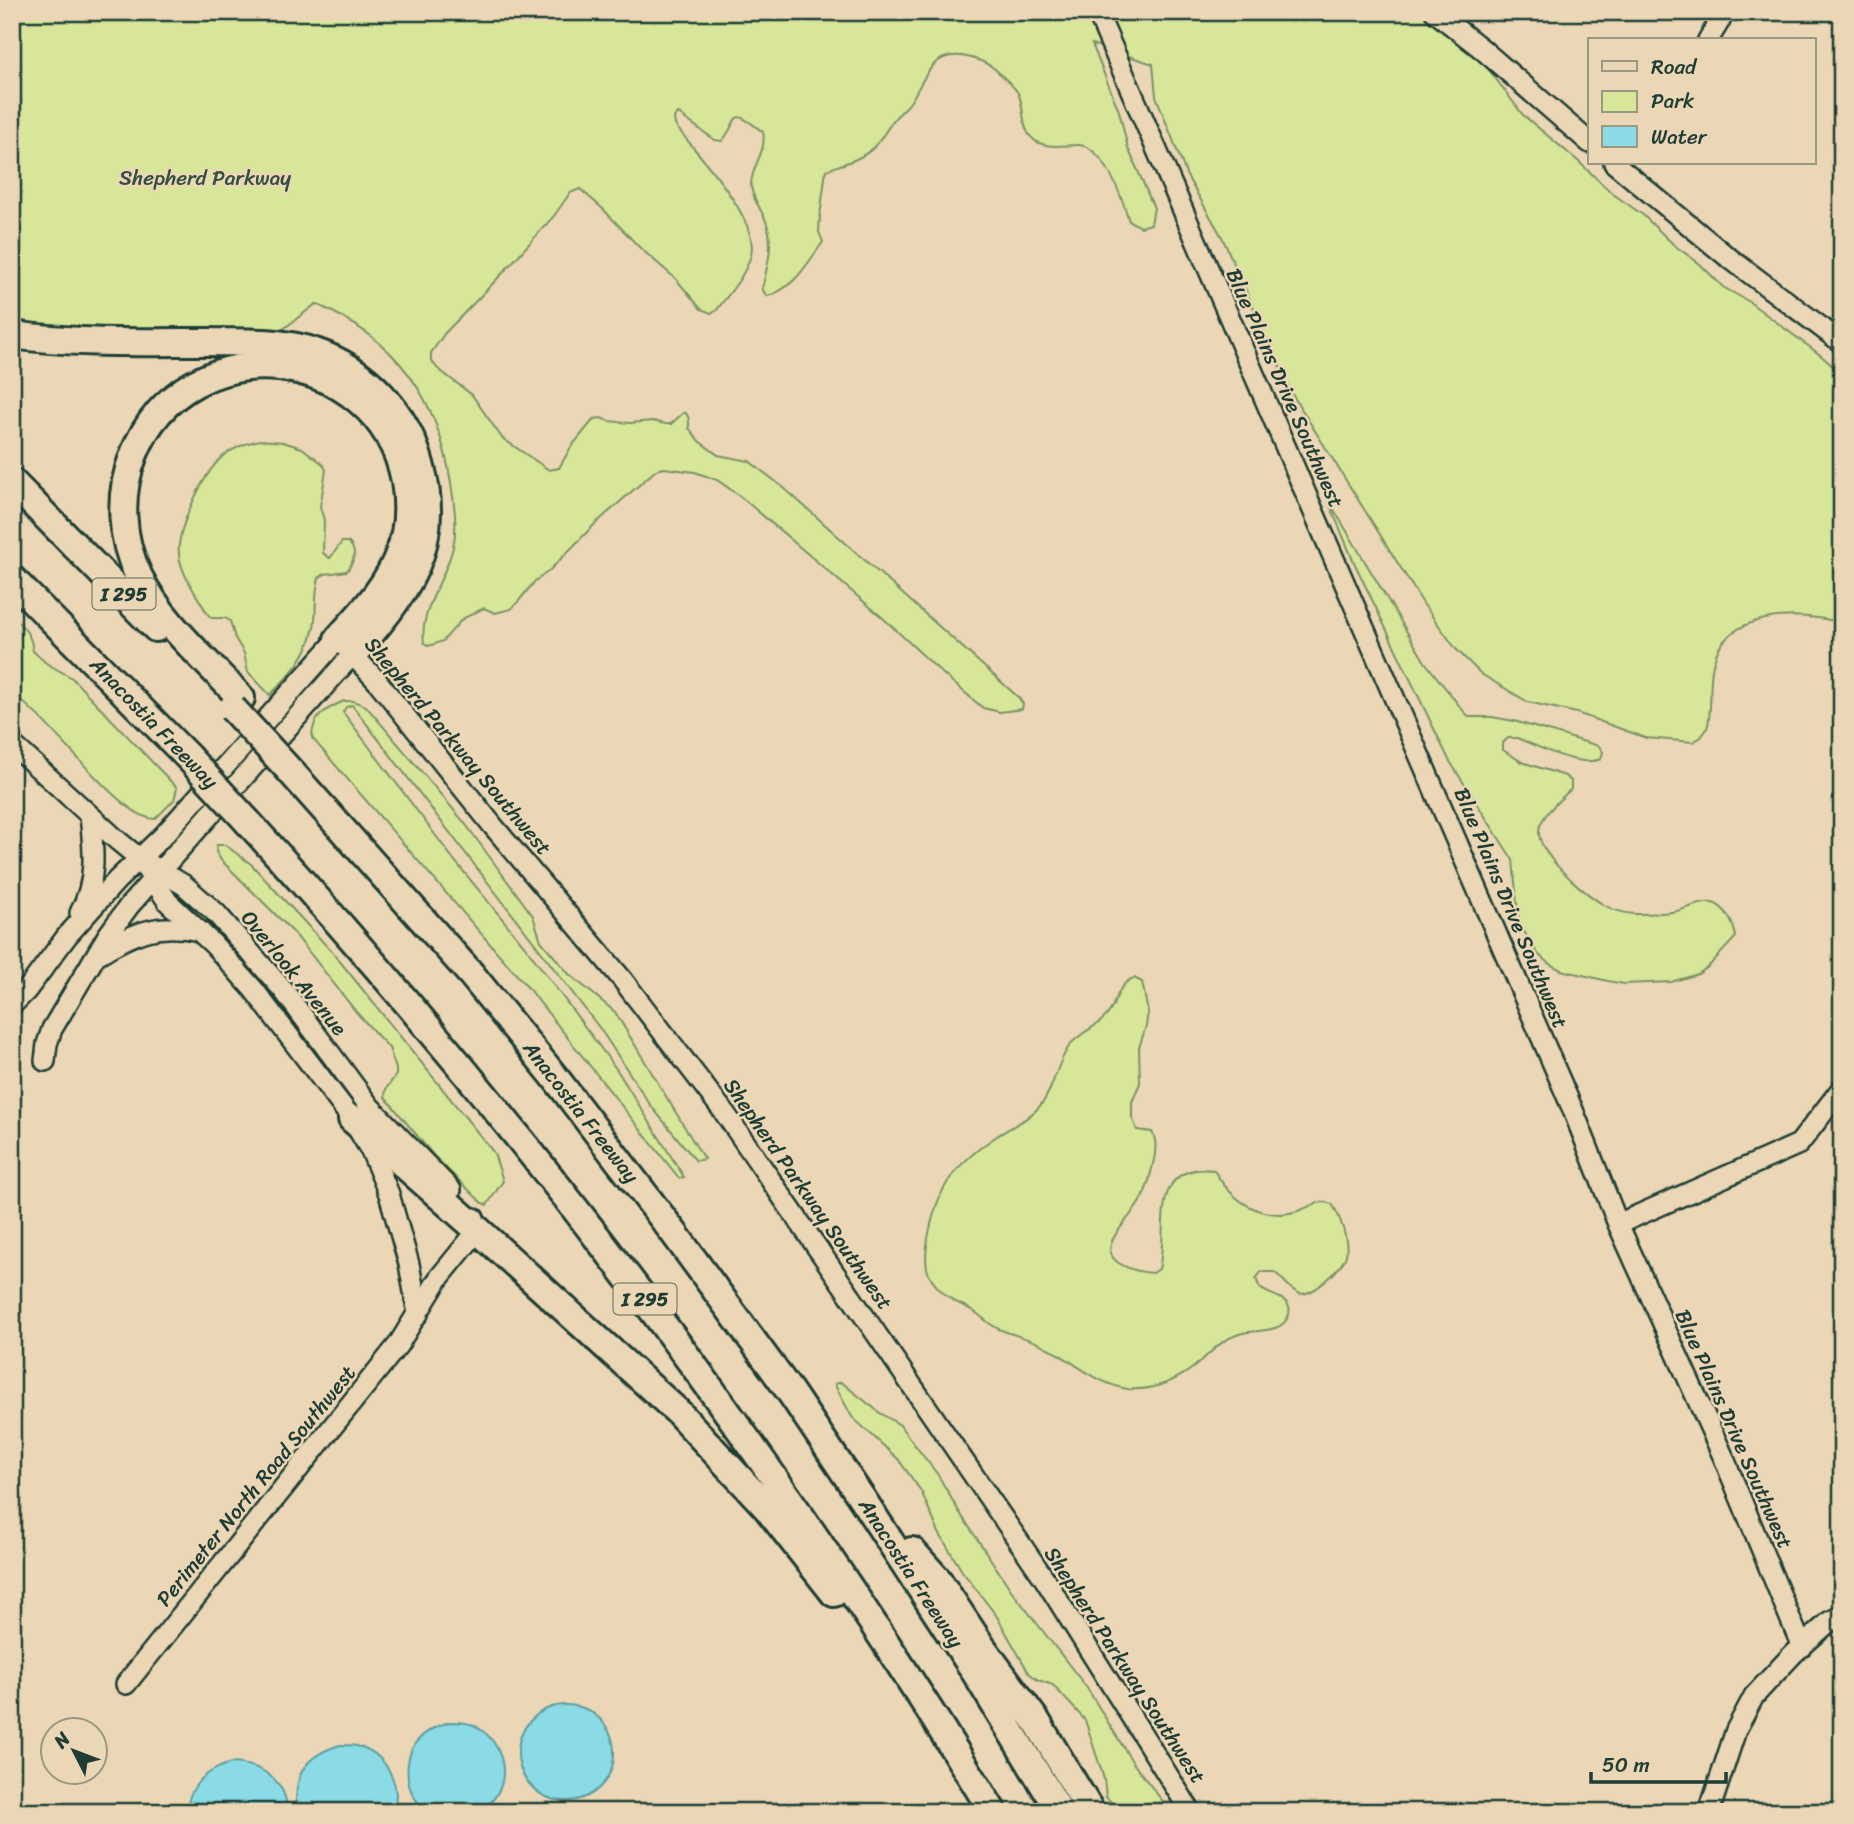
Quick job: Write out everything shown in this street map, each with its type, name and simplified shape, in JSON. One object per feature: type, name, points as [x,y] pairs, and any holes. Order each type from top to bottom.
[{"type":"highway","points":[[12,335],[82,341],[290,346],[324,355],[370,383],[396,413],[414,445],[425,482],[427,523],[418,563],[407,586],[345,646]]},
{"type":"highway","points":[[237,703],[151,598],[135,568],[123,520],[126,477],[144,433],[163,408],[198,382],[249,366],[278,366],[301,370],[344,390],[366,409],[389,439],[400,463],[406,488],[404,539],[383,586],[345,646]]},
{"type":"highway","name":"Anacostia Freeway","points":[[12,482],[237,703],[296,767],[554,1076],[783,1382],[972,1667],[1060,1812]]},
{"type":"highway","name":"Anacostia Freeway","points":[[12,579],[188,757],[248,822],[438,1039],[635,1286],[834,1563],[900,1662],[993,1812]]},
{"type":"highway","points":[[352,1119],[661,1396],[760,1500],[866,1638],[977,1812]]},
{"type":"highway","points":[[863,1500],[939,1580],[982,1647],[1037,1722],[1091,1812]]},
{"type":"street","name":"Blue Plains Drive Southwest","points":[[1097,12],[1565,1092],[1618,1224],[1728,1468],[1802,1647]]},
{"type":"street","points":[[1435,12],[1588,141]]},
{"type":"street","points":[[1708,38],[1725,12]]},
{"type":"street","points":[[1624,166],[1724,254],[1842,343]]},
{"type":"street","points":[[12,1005],[26,991],[67,936],[139,858],[345,646]]},
{"type":"street","points":[[45,1061],[52,1029],[121,916],[345,646]]},
{"type":"street","name":"Shepherd Parkway Southwest","points":[[345,646],[622,979],[724,1112],[1044,1578],[1191,1812]]},
{"type":"street","name":"Overlook Avenue","points":[[12,744],[156,874],[199,898],[261,962],[359,1094],[403,1144],[463,1202],[473,1215],[478,1230]]},
{"type":"street","points":[[67,936],[92,886],[94,852],[90,816]]},
{"type":"street","name":"Overlook Avenue","points":[[156,874],[168,902],[200,931],[254,990],[352,1119],[372,1153],[389,1194],[409,1264],[418,1314]]},
{"type":"street","points":[[97,955],[141,931],[171,928],[200,931]]},
{"type":"street","points":[[1618,1224],[1799,1144],[1842,1088]]},
{"type":"street","name":"Perimeter North Road Southwest","points":[[126,1684],[388,1358],[439,1278],[478,1230]]},
{"type":"street","points":[[1709,1812],[1733,1737],[1746,1709],[1769,1678],[1829,1622],[1842,1616]]},
{"type":"green space","name":"Shepherd Parkway","points":[[12,12],[1442,12],[1447,14],[1523,115],[1613,194],[1643,215],[1674,245],[1700,264],[1723,287],[1748,301],[1842,374],[1842,623],[1786,616],[1748,624],[1732,633],[1720,646],[1713,664],[1707,729],[1693,742],[1646,738],[1577,713],[1528,702],[1481,674],[1456,649],[1424,605],[1292,394],[1222,237],[1187,176],[1156,96],[1153,64],[1092,44],[1119,111],[1128,148],[1154,208],[1151,224],[1141,227],[1129,221],[1111,175],[1096,154],[1087,147],[1048,145],[1032,138],[1026,129],[1018,93],[996,70],[971,58],[946,57],[931,67],[911,101],[874,147],[858,158],[826,170],[819,232],[823,242],[799,275],[777,293],[767,296],[762,289],[770,240],[767,224],[751,184],[763,145],[763,132],[740,117],[736,118],[722,141],[715,140],[677,113],[674,118],[675,125],[736,205],[746,223],[751,240],[751,255],[745,270],[716,311],[711,313],[701,309],[676,279],[580,189],[570,193],[554,216],[445,333],[431,353],[431,360],[437,368],[472,395],[502,438],[549,470],[559,468],[571,447],[594,419],[671,424],[686,413],[689,428],[699,441],[718,455],[749,461],[784,488],[1018,697],[1023,704],[1022,709],[1000,712],[983,708],[883,618],[741,497],[717,480],[695,472],[664,468],[656,470],[594,525],[549,571],[535,581],[511,609],[495,613],[484,608],[462,619],[443,641],[429,646],[424,643],[425,619],[450,559],[454,539],[455,515],[451,483],[445,452],[424,398],[409,374],[369,335],[316,304],[261,346],[12,340]]},
{"type":"green space","points":[[260,440],[283,442],[302,448],[323,464],[326,470],[320,507],[324,520],[323,553],[330,558],[342,542],[348,542],[354,552],[347,571],[325,574],[319,578],[314,627],[307,647],[291,672],[270,695],[248,672],[244,653],[235,638],[230,621],[225,618],[211,618],[207,613],[187,578],[179,555],[186,518],[206,477],[221,458],[234,449]]},
{"type":"green space","points":[[1327,498],[1425,662],[1465,713],[1470,717],[1514,721],[1599,746],[1603,752],[1601,759],[1592,761],[1571,759],[1517,738],[1508,738],[1503,743],[1503,750],[1522,762],[1565,776],[1571,781],[1571,789],[1542,821],[1539,836],[1551,859],[1595,899],[1611,908],[1634,914],[1672,912],[1709,903],[1722,908],[1736,937],[1708,967],[1698,974],[1671,982],[1624,984],[1561,970],[1538,954],[1522,928],[1518,915],[1513,860],[1449,760],[1353,560]]},
{"type":"green space","points":[[12,617],[27,632],[33,651],[46,663],[72,678],[177,788],[174,800],[155,819],[140,815],[123,803],[45,723],[12,694]]},
{"type":"green space","points":[[344,701],[366,706],[464,822],[533,916],[541,941],[569,974],[615,1012],[704,1159],[696,1161],[651,1106],[601,1030],[352,705],[346,707],[343,712],[617,1070],[684,1177],[679,1178],[529,989],[312,738],[314,724],[321,714]]},
{"type":"green space","points":[[217,845],[225,845],[251,864],[334,954],[494,1153],[503,1181],[487,1205],[434,1156],[385,1097],[386,1089],[396,1075],[389,1048],[357,1013],[294,933],[221,860],[216,852]]},
{"type":"green space","points":[[1134,978],[1142,982],[1148,1012],[1139,1048],[1140,1083],[1132,1102],[1132,1117],[1137,1130],[1152,1132],[1155,1151],[1145,1191],[1112,1241],[1112,1256],[1131,1269],[1153,1273],[1159,1269],[1165,1202],[1170,1188],[1179,1177],[1193,1170],[1214,1170],[1230,1192],[1240,1200],[1250,1207],[1274,1214],[1301,1210],[1320,1203],[1332,1204],[1343,1229],[1347,1249],[1344,1260],[1333,1274],[1318,1287],[1304,1294],[1295,1291],[1274,1272],[1261,1272],[1256,1279],[1260,1288],[1284,1300],[1289,1308],[1286,1320],[1278,1327],[1234,1336],[1175,1379],[1157,1386],[1128,1389],[1106,1383],[1042,1345],[992,1325],[953,1300],[938,1288],[929,1275],[926,1254],[934,1215],[942,1192],[952,1176],[976,1151],[1040,1106],[1070,1045],[1106,1016],[1122,987]]},
{"type":"green space","points":[[841,1382],[900,1425],[938,1475],[1011,1590],[1087,1688],[1133,1763],[1171,1812],[1121,1812],[1106,1797],[1104,1779],[1085,1720],[1053,1685],[1038,1680],[1029,1673],[996,1615],[962,1571],[939,1533],[921,1491],[898,1459],[852,1417],[835,1384]]},
{"type":"water","points":[[566,1705],[584,1709],[600,1719],[610,1735],[614,1753],[610,1771],[600,1787],[584,1797],[566,1801],[548,1797],[532,1787],[522,1771],[518,1753],[522,1735],[532,1719],[548,1709]]},
{"type":"water","points":[[449,1722],[461,1722],[480,1729],[493,1742],[501,1758],[503,1777],[497,1794],[490,1803],[477,1810],[434,1812],[424,1808],[411,1792],[408,1770],[412,1748],[425,1734]]},
{"type":"water","points":[[340,1745],[367,1749],[383,1762],[396,1791],[393,1812],[297,1812],[297,1787],[304,1769],[318,1755]]},
{"type":"water","points":[[231,1763],[252,1766],[277,1782],[286,1800],[287,1812],[187,1812],[191,1794],[200,1780]]}]
